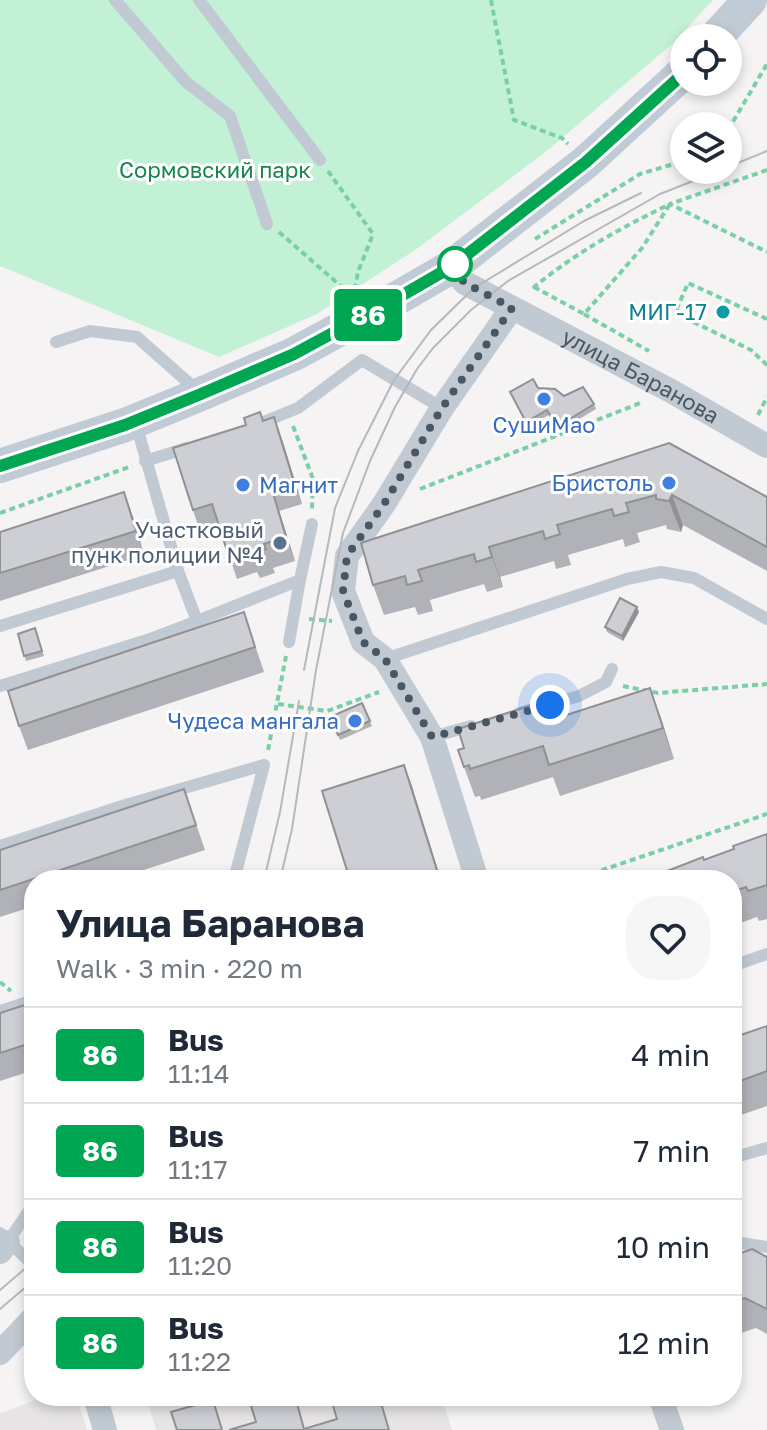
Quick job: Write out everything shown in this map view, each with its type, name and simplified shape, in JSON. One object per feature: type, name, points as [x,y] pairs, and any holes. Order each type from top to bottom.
[{"type":"main road","points":[[728,24],[750,0]]},
{"type":"main road","points":[[0,466],[135,421],[294,354],[451,267],[586,162],[670,85]]},
{"type":"street","name":"улица Баранова","points":[[451,267],[465,283],[760,436]]},
{"type":"street","points":[[474,870],[432,737],[385,659],[363,642],[343,591],[347,556],[384,504],[442,408],[512,308]]},
{"type":"street","points":[[0,1353],[24,1328]]},
{"type":"street","points":[[98,1406],[105,1430]]},
{"type":"street","points":[[664,1406],[672,1430]]},
{"type":"lane","points":[[115,0],[186,82],[230,116],[267,224]]},
{"type":"lane","points":[[199,0],[320,160]]},
{"type":"lane","points":[[56,342],[90,331],[137,337],[201,394]]},
{"type":"lane","points":[[242,430],[298,408],[362,360],[442,408]]},
{"type":"lane","points":[[135,421],[178,571],[197,621]]},
{"type":"lane","points":[[145,461],[200,443]]},
{"type":"lane","points":[[289,642],[312,524]]},
{"type":"lane","points":[[0,626],[178,571]]},
{"type":"lane","points":[[385,659],[627,579],[661,572],[694,578],[767,619]]},
{"type":"lane","points":[[0,686],[150,639],[300,580]]},
{"type":"lane","points":[[505,717],[579,696],[606,682],[612,669]]},
{"type":"lane","points":[[432,737],[491,721]]},
{"type":"lane","points":[[0,846],[122,806],[264,765]]},
{"type":"lane","points":[[237,870],[264,765]]},
{"type":"lane","points":[[742,963],[767,954]]},
{"type":"lane","points":[[0,1011],[24,1003]]},
{"type":"lane","points":[[742,1155],[767,1148]]},
{"type":"lane","points":[[24,1216],[3,1242],[24,1258]]},
{"type":"lane","points":[[742,1243],[767,1247]]},
{"type":"path","points":[[491,0],[514,120],[562,138],[586,162]]},
{"type":"path","points":[[739,112],[767,64]]},
{"type":"path","points":[[267,224],[298,247],[353,297],[358,272],[373,234],[320,160]]},
{"type":"path","points":[[532,241],[640,174],[670,165]]},
{"type":"path","points":[[512,308],[571,258],[615,231],[670,204],[767,170]]},
{"type":"path","points":[[670,204],[767,252]]},
{"type":"path","points":[[534,287],[584,314],[642,248],[670,204]]},
{"type":"path","points":[[767,319],[688,283],[675,313],[751,350],[767,365]]},
{"type":"path","points":[[384,504],[671,391]]},
{"type":"path","points":[[760,436],[767,397]]},
{"type":"path","points":[[288,413],[313,479],[312,524]]},
{"type":"path","points":[[0,513],[145,461]]},
{"type":"path","points":[[294,618],[355,622]]},
{"type":"path","points":[[264,765],[289,642]]},
{"type":"path","points":[[606,682],[658,693],[767,684]]},
{"type":"path","points":[[278,704],[327,711],[400,685]]},
{"type":"path","points":[[602,870],[767,814]]},
{"type":"shaded area","points":[[24,1404],[79,1406],[87,1430],[0,1430],[0,1414]]},
{"type":"shaded area","points":[[149,1406],[444,1406],[452,1430],[156,1430]]},
{"type":"green space","name":"Сормовский парк","points":[[0,0],[713,0],[691,24],[670,24],[670,46],[548,150],[418,248],[317,314],[219,357],[0,266]]},
{"type":"building","points":[[533,379],[538,388],[555,389],[564,396],[583,387],[594,404],[557,427],[547,410],[526,422],[510,392]]},
{"type":"building","points":[[260,412],[263,421],[274,417],[293,479],[271,486],[286,537],[264,544],[266,549],[251,553],[249,548],[228,554],[212,504],[193,510],[173,448],[246,425],[244,418]]},
{"type":"building","points":[[669,443],[767,497],[767,547],[672,495],[669,501],[656,499],[656,495],[626,503],[629,512],[614,516],[612,509],[557,525],[560,534],[545,539],[543,531],[489,547],[492,557],[476,562],[474,554],[418,570],[422,581],[407,585],[405,576],[373,585],[361,543]]},
{"type":"building","points":[[124,492],[136,531],[0,573],[0,532]]},
{"type":"building","points":[[620,598],[637,607],[622,636],[605,627]]},
{"type":"building","points":[[244,612],[255,647],[19,726],[8,691]]},
{"type":"building","points":[[35,628],[42,651],[24,656],[18,634]]},
{"type":"building","points":[[650,688],[663,728],[549,765],[543,746],[470,769],[469,765],[464,767],[458,750],[464,748],[458,729],[532,705],[534,711],[544,708],[548,721]]},
{"type":"building","points":[[362,703],[370,721],[338,735],[330,717]]},
{"type":"building","points":[[404,765],[437,870],[347,870],[322,791]]},
{"type":"building","points":[[184,789],[196,825],[60,870],[24,870],[24,882],[0,890],[0,850]]},
{"type":"building","points":[[767,834],[767,885],[748,891],[746,887],[742,888],[742,870],[670,870],[734,849],[733,846]]},
{"type":"building","points":[[24,1005],[24,1045],[0,1053],[0,1013]]},
{"type":"building","points":[[767,1026],[767,1071],[742,1080],[742,1035]]},
{"type":"building","points":[[752,1249],[767,1257],[767,1309],[742,1299],[742,1252]]},
{"type":"building","points":[[192,1406],[215,1406],[222,1430],[177,1430],[171,1412]]},
{"type":"building","points":[[251,1406],[298,1406],[304,1429],[337,1419],[333,1406],[382,1406],[389,1430],[229,1430],[256,1422]]},
{"type":"tram line","points":[[742,161],[767,151]]},
{"type":"tram line","points":[[282,870],[343,533],[370,461],[417,369],[471,310],[508,281],[660,194],[685,184]]},
{"type":"tram line","points":[[304,670],[335,508],[358,451],[394,380],[431,330],[474,288],[584,221],[641,193]]},
{"type":"tram line","points":[[266,870],[299,701]]},
{"type":"tram line","points":[[0,1290],[24,1270]]},
{"type":"tram line","points":[[0,1309],[24,1289]]},
{"type":"bus line","name":"86","points":[[0,466],[125,425],[201,394],[294,354],[364,317],[451,267],[586,162],[670,88]]},
{"type":"place","name":"МИГ-17","points":[[723,312]]},
{"type":"place","name":"СушиМао","points":[[544,399]]},
{"type":"place","name":"Бристоль","points":[[669,483]]},
{"type":"place","name":"Магнит","points":[[243,485]]},
{"type":"place","name":"Участковый пунк полиции №4","points":[[280,543]]},
{"type":"place","name":"Чудеса мангала","points":[[355,721]]},
{"type":"route","points":[[455,264],[457,262],[451,267],[465,283],[512,308],[442,408],[384,504],[347,556],[343,591],[363,642],[385,659],[432,737],[550,705]]}]
